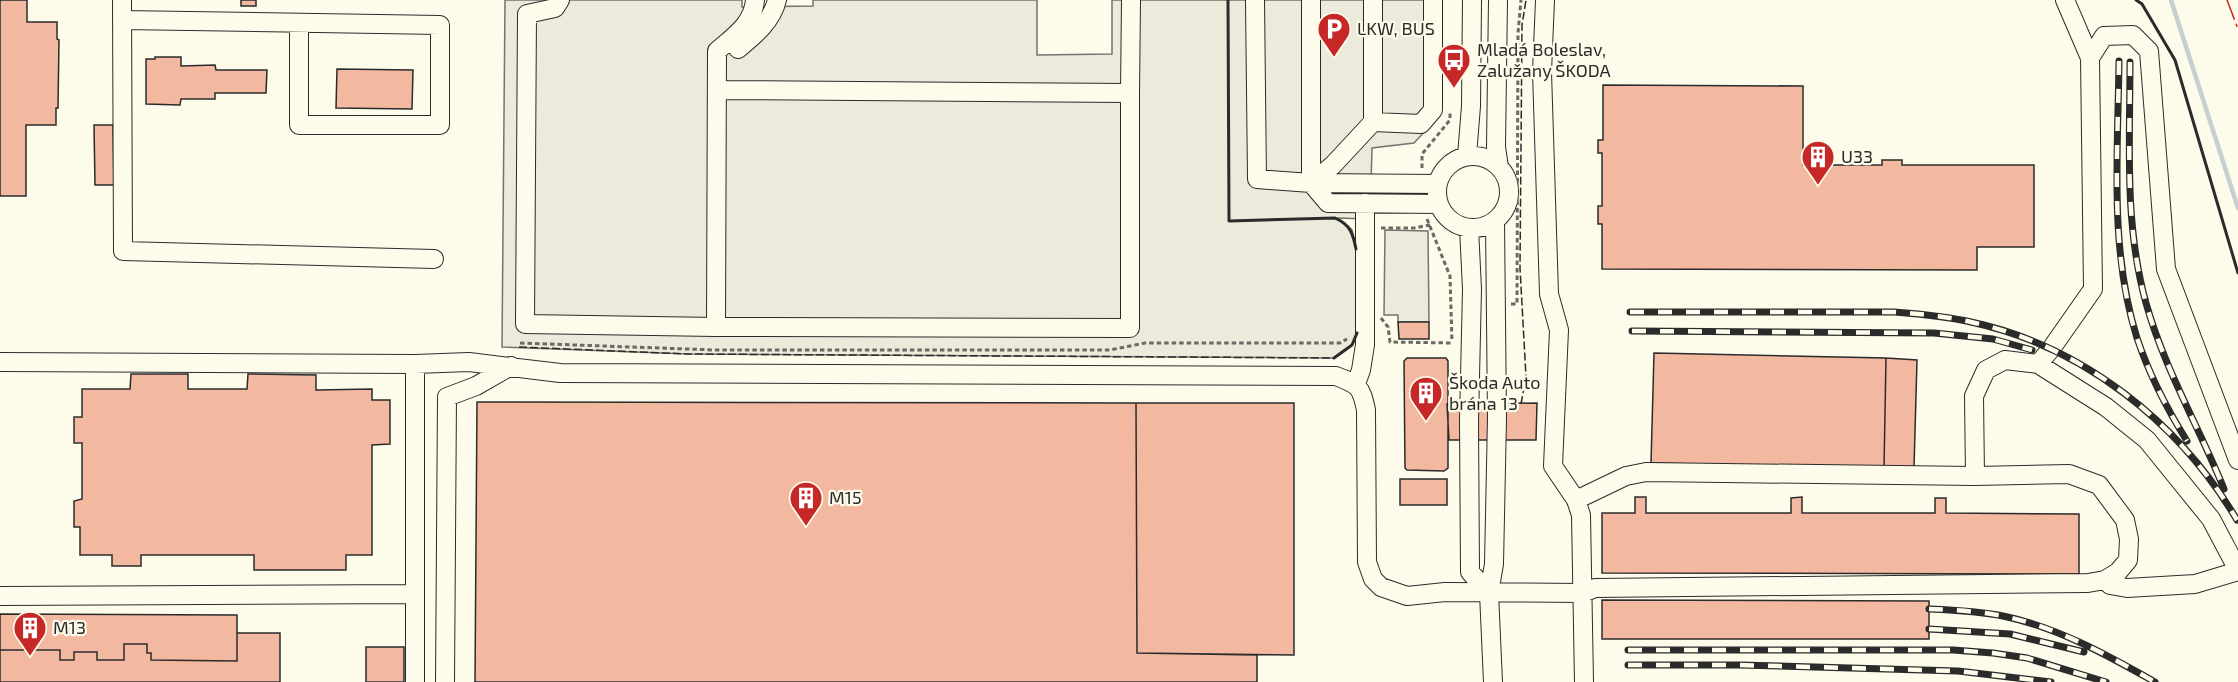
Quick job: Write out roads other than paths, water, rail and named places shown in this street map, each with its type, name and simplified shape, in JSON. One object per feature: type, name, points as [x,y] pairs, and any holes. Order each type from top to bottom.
[{"type":"street","points":[[122,0],[123,251],[434,259]]},
{"type":"street","points":[[560,0],[555,8],[527,14],[525,324],[1130,328],[1131,0]]},
{"type":"street","points":[[717,65],[753,36],[774,13],[777,0]]},
{"type":"street","points":[[1256,0],[1257,179],[1311,183],[1438,184]]},
{"type":"street","points":[[1311,0],[1311,183],[1329,203],[1439,204]]},
{"type":"street","points":[[1311,183],[1333,165],[1373,122],[1373,0]]},
{"type":"street","points":[[1373,122],[1421,124],[1433,110],[1433,0]]},
{"type":"street","points":[[1467,156],[1471,106],[1472,0]]},
{"type":"street","points":[[1498,0],[1496,147],[1499,167],[1509,185],[1509,195],[1502,214],[1487,226],[1469,228],[1450,220],[1439,204],[1438,184],[1448,166],[1467,156],[1479,156],[1499,167]]},
{"type":"street","points":[[1498,23],[1504,0]]},
{"type":"street","points":[[1545,0],[1542,72],[1548,270],[1550,294],[1559,330],[1553,466],[1576,500],[1581,515],[1584,682]]},
{"type":"street","points":[[2038,364],[2093,289],[2090,58],[2065,0]]},
{"type":"street","points":[[716,327],[717,51],[746,26],[755,6]]},
{"type":"street","points":[[122,20],[440,25],[440,125],[299,125],[299,24]]},
{"type":"street","points":[[2090,58],[2104,36],[2133,35],[2149,51],[2166,269],[2238,460]]},
{"type":"street","points":[[717,90],[1130,93]]},
{"type":"street","points":[[1356,384],[1365,345],[1365,203]]},
{"type":"street","points":[[1494,682],[1489,593],[1494,564],[1497,430],[1495,221]]},
{"type":"street","points":[[1469,228],[1472,289],[1469,421],[1470,572],[1489,593]]},
{"type":"street","points":[[1975,476],[1974,396],[1986,370],[2005,360],[2038,364],[2106,407],[2147,440],[2211,519],[2238,570],[2195,584],[2127,588],[2110,585],[2105,580]]},
{"type":"street","points":[[0,362],[414,364],[469,362],[560,373],[1336,376],[1356,384],[1363,396],[1366,410],[1367,562],[1373,579],[1381,587],[1407,596],[1444,592],[1583,592],[1595,588],[2088,583],[2105,580],[2118,572],[2128,560],[2129,539],[2126,520],[2099,485],[2069,474],[1975,476],[1646,472],[1626,477],[1576,500]]},
{"type":"street","points":[[414,364],[415,682]]},
{"type":"street","points":[[445,682],[447,397],[476,386],[510,366]]},
{"type":"street","points":[[0,596],[415,594]]},
{"type":"waterway","points":[[2171,0],[2238,208]]},
{"type":"railway","points":[[2119,61],[2117,201],[2122,270],[2128,304],[2147,365],[2187,441]]},
{"type":"railway","points":[[2130,62],[2131,213],[2139,273],[2153,327],[2162,351],[2224,489]]},
{"type":"railway","points":[[1630,312],[1894,312],[1961,320],[2012,333],[2052,349],[2125,394],[2157,421],[2187,452],[2214,485],[2237,520]]},
{"type":"railway","points":[[1632,331],[1934,333],[1993,339],[2032,350]]},
{"type":"railway","points":[[1929,609],[1994,614],[2043,627],[2100,652],[2155,682]]},
{"type":"railway","points":[[1929,629],[2010,634],[2084,652]]},
{"type":"railway","points":[[1628,650],[1953,650],[2027,658],[2106,682]]},
{"type":"railway","points":[[1628,665],[1740,665],[1958,671],[2051,682]]},
{"type":"place","name":"LKW, BUS","points":[[1334,58]]},
{"type":"place","name":"Mladá Boleslav, Zalužany ŠKODA","points":[[1454,89]]},
{"type":"place","name":"U33","points":[[1818,186]]},
{"type":"place","name":"Škoda Auto brána 13","points":[[1426,422]]},
{"type":"place","name":"M15","points":[[806,527]]},
{"type":"place","name":"M13","points":[[30,657]]}]
